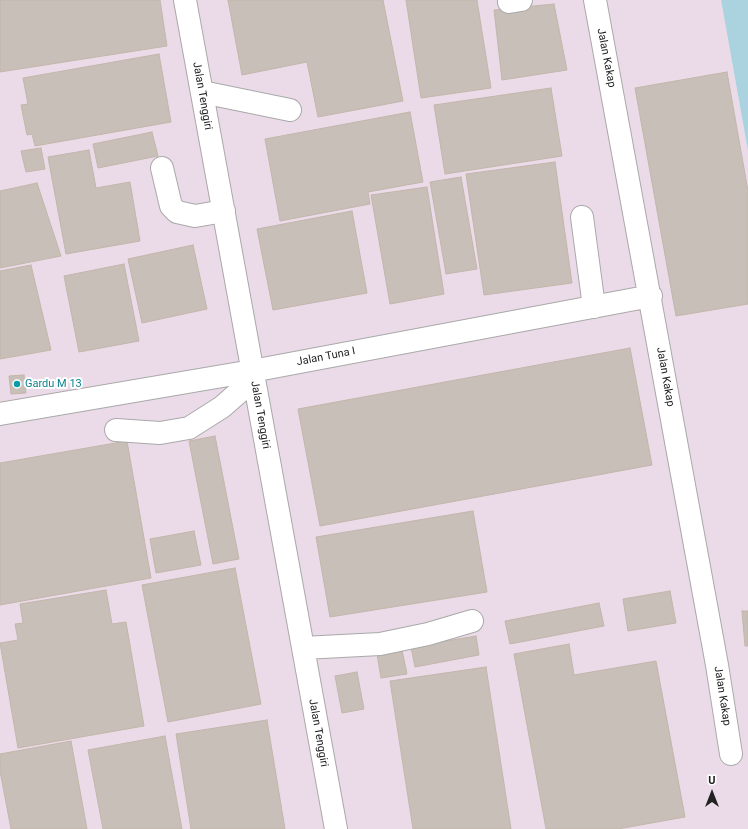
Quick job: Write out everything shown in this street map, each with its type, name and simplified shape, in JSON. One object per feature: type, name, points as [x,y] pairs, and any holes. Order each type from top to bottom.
[{"type":"street","name":"Jalan Tenggiri","points":[[185,0],[336,829]]},
{"type":"street","name":"Jalan Kakap","points":[[595,0],[651,296],[717,665],[731,754]]},
{"type":"street","points":[[202,92],[290,110]]},
{"type":"street","points":[[162,168],[171,206],[177,212],[194,216],[224,211]]},
{"type":"street","points":[[582,217],[594,307]]},
{"type":"street","name":"Jalan Tuna I","points":[[0,414],[253,375],[651,296]]},
{"type":"street","points":[[116,430],[160,433],[189,428],[222,407],[253,375]]},
{"type":"street","points":[[303,648],[380,644],[428,634],[472,621]]},
{"type":"shaded area","points":[[0,0],[721,0],[748,151],[748,829],[0,829]]},
{"type":"water","points":[[721,0],[748,0],[748,151]]},
{"type":"building","points":[[0,0],[160,0],[167,46],[0,72]]},
{"type":"building","points":[[228,0],[383,0],[403,101],[318,117],[307,62],[242,75]]},
{"type":"building","points":[[406,0],[477,0],[491,88],[421,98]]},
{"type":"building","points":[[554,4],[567,70],[502,80],[494,10]]},
{"type":"building","points":[[159,54],[171,122],[35,146],[32,134],[27,135],[21,105],[28,104],[23,78]]},
{"type":"building","points":[[727,72],[748,191],[748,304],[676,316],[635,88]]},
{"type":"building","points":[[551,88],[562,156],[445,174],[434,105]]},
{"type":"building","points":[[410,112],[423,182],[368,192],[370,204],[280,221],[265,139]]},
{"type":"building","points":[[152,132],[158,156],[98,168],[93,144]]},
{"type":"building","points":[[41,148],[45,169],[26,172],[21,151]]},
{"type":"building","points":[[89,150],[96,188],[130,182],[140,241],[66,254],[48,157]]},
{"type":"building","points":[[555,162],[572,283],[484,295],[466,174]]},
{"type":"building","points":[[461,177],[477,269],[446,274],[430,182]]},
{"type":"building","points":[[37,183],[61,256],[0,268],[0,191]]},
{"type":"building","points":[[427,187],[444,294],[390,304],[371,195]]},
{"type":"building","points":[[352,211],[367,293],[273,310],[257,229]]},
{"type":"building","points":[[193,245],[207,309],[142,323],[128,259]]},
{"type":"building","points":[[124,264],[139,341],[79,352],[64,276]]},
{"type":"building","points":[[31,265],[51,350],[0,359],[0,271]]},
{"type":"building","points":[[630,348],[652,465],[320,526],[298,409]]},
{"type":"building","name":"Gardu M 13","points":[[24,375],[26,393],[11,394],[9,376]]},
{"type":"building","points":[[215,436],[239,559],[213,564],[189,441]]},
{"type":"building","points":[[127,441],[151,578],[0,605],[0,463]]},
{"type":"building","points":[[473,511],[487,592],[330,617],[316,537]]},
{"type":"building","points":[[194,531],[201,565],[156,573],[150,539]]},
{"type":"building","points":[[235,568],[261,704],[168,722],[142,585]]},
{"type":"building","points":[[106,590],[112,624],[126,622],[144,726],[18,748],[0,643],[18,640],[15,624],[23,623],[20,604]]},
{"type":"building","points":[[670,591],[676,623],[628,631],[623,599]]},
{"type":"building","points":[[599,603],[604,626],[510,644],[505,621]]},
{"type":"building","points":[[742,611],[748,611],[748,646],[745,646]]},
{"type":"building","points":[[476,636],[479,655],[415,667],[411,647]]},
{"type":"building","points":[[569,644],[574,675],[656,661],[685,817],[618,829],[546,829],[514,654]]},
{"type":"building","points":[[402,650],[407,674],[381,678],[377,654]]},
{"type":"building","points":[[486,667],[511,829],[413,829],[390,681]]},
{"type":"building","points":[[357,672],[364,709],[342,713],[335,676]]},
{"type":"building","points":[[267,720],[285,829],[191,829],[176,734]]},
{"type":"building","points":[[165,736],[182,829],[103,829],[88,750]]},
{"type":"building","points":[[71,741],[87,829],[11,829],[0,771],[0,754]]},
{"type":"place","name":"Gardu M 13","points":[[17,384]]}]
